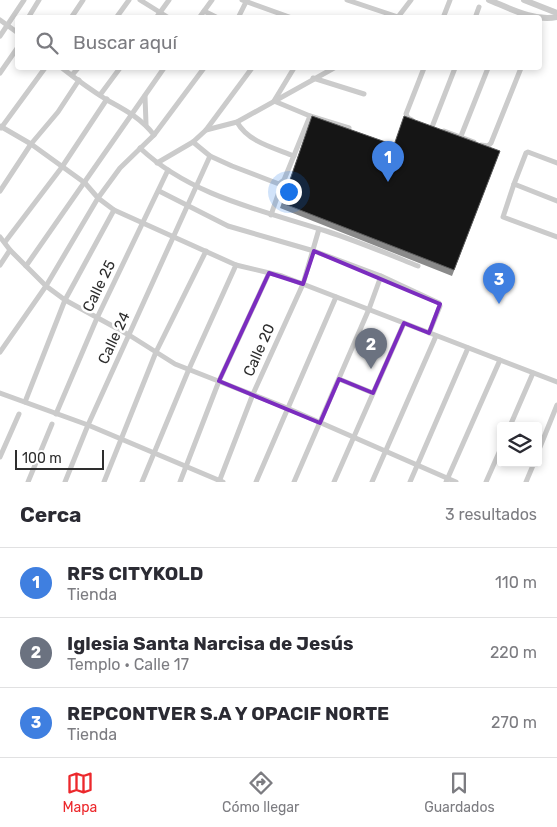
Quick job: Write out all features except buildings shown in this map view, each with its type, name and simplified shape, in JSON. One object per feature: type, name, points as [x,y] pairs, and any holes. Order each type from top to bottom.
[{"type":"street","points":[[0,36],[24,0]]},
{"type":"street","points":[[30,15],[39,0]]},
{"type":"street","points":[[73,15],[83,0]]},
{"type":"street","points":[[118,15],[129,0]]},
{"type":"street","points":[[140,0],[164,15]]},
{"type":"street","points":[[158,15],[169,0]]},
{"type":"street","points":[[201,15],[212,0]]},
{"type":"street","points":[[239,15],[245,0],[284,15]]},
{"type":"street","points":[[348,0],[392,15]]},
{"type":"street","points":[[400,15],[411,0]]},
{"type":"street","points":[[444,15],[450,0]]},
{"type":"street","points":[[489,0],[532,15]]},
{"type":"street","points":[[524,0],[557,13]]},
{"type":"street","points":[[476,15],[479,7]]},
{"type":"street","points":[[204,11],[212,15]]},
{"type":"street","points":[[542,18],[548,19],[557,17]]},
{"type":"street","points":[[0,20],[15,32]]},
{"type":"street","points":[[0,73],[15,51]]},
{"type":"street","points":[[43,70],[0,127],[32,144],[85,183],[98,198],[114,210],[236,266],[282,276],[557,382]]},
{"type":"street","points":[[65,70],[100,95],[133,114],[146,124],[154,135]]},
{"type":"street","points":[[72,75],[76,70]]},
{"type":"street","points":[[100,95],[119,70]]},
{"type":"street","points":[[26,266],[163,70]]},
{"type":"street","points":[[0,352],[46,286],[98,198],[120,168],[154,135],[203,70]]},
{"type":"street","points":[[157,163],[194,142],[206,130],[251,70]]},
{"type":"street","points":[[274,101],[293,70]]},
{"type":"street","points":[[206,130],[237,122],[330,70]]},
{"type":"street","points":[[416,121],[408,118],[406,114],[423,70]]},
{"type":"street","points":[[432,127],[454,70]]},
{"type":"street","points":[[461,136],[487,70]]},
{"type":"street","points":[[424,124],[461,136],[483,146],[488,146],[491,143],[520,70]]},
{"type":"street","points":[[313,78],[364,94]]},
{"type":"street","points":[[0,191],[79,80]]},
{"type":"street","points":[[145,95],[146,124]]},
{"type":"street","points":[[5,242],[62,167],[107,99]]},
{"type":"street","points":[[274,101],[310,116],[349,128]]},
{"type":"street","points":[[271,214],[310,116]]},
{"type":"street","points":[[237,122],[250,137],[294,156]]},
{"type":"street","points":[[194,142],[210,156],[272,183],[282,183]]},
{"type":"street","points":[[140,148],[157,163],[197,187],[246,207],[319,229],[418,266]]},
{"type":"street","points":[[557,163],[528,152],[526,153],[503,217],[557,236]]},
{"type":"street","name":"Calle 24","points":[[65,482],[88,425],[210,156]]},
{"type":"street","name":"Calle 25","points":[[56,414],[97,318],[168,170]]},
{"type":"street","points":[[514,184],[557,201]]},
{"type":"street","points":[[159,191],[228,226],[314,251],[381,276],[439,303],[440,306],[429,333]]},
{"type":"street","points":[[25,402],[65,300],[114,210]]},
{"type":"street","name":"Calle 20","points":[[221,482],[253,394],[303,284],[319,229]]},
{"type":"street","points":[[0,237],[10,250],[46,286],[65,300],[129,335],[175,364],[287,408],[447,480],[456,482]]},
{"type":"street","points":[[0,265],[10,250]]},
{"type":"street","points":[[104,482],[156,352],[206,251]]},
{"type":"street","points":[[142,482],[189,369],[236,266]]},
{"type":"street","points":[[180,482],[219,381],[269,273]]},
{"type":"street","points":[[294,482],[369,309],[381,276]]},
{"type":"street","points":[[256,482],[336,297]]},
{"type":"street","points":[[334,482],[404,323]]},
{"type":"street","points":[[372,482],[436,336]]},
{"type":"street","points":[[410,482],[468,348]]},
{"type":"street","points":[[447,480],[500,360]]},
{"type":"street","points":[[512,422],[533,373]]},
{"type":"street","points":[[339,379],[373,393]]},
{"type":"street","points":[[0,393],[88,425],[221,482]]},
{"type":"street","points":[[542,442],[557,405]]},
{"type":"street","points":[[0,457],[19,414]]},
{"type":"street","points":[[28,482],[52,424]]},
{"type":"street","points":[[486,482],[497,457]]},
{"type":"street","points":[[526,482],[532,467]]},
{"type":"highlighted area","points":[[314,251],[440,304],[429,333],[404,323],[373,393],[339,379],[320,423],[219,381],[269,273],[303,284]]},
{"type":"place","name":"RFS CITYKOLD","points":[[388,182]]},
{"type":"place","name":"REPCONTVER S.A Y OPACIF NORTE","points":[[499,304]]},
{"type":"place","name":"Iglesia Santa Narcisa de Jesús","points":[[371,369]]}]
